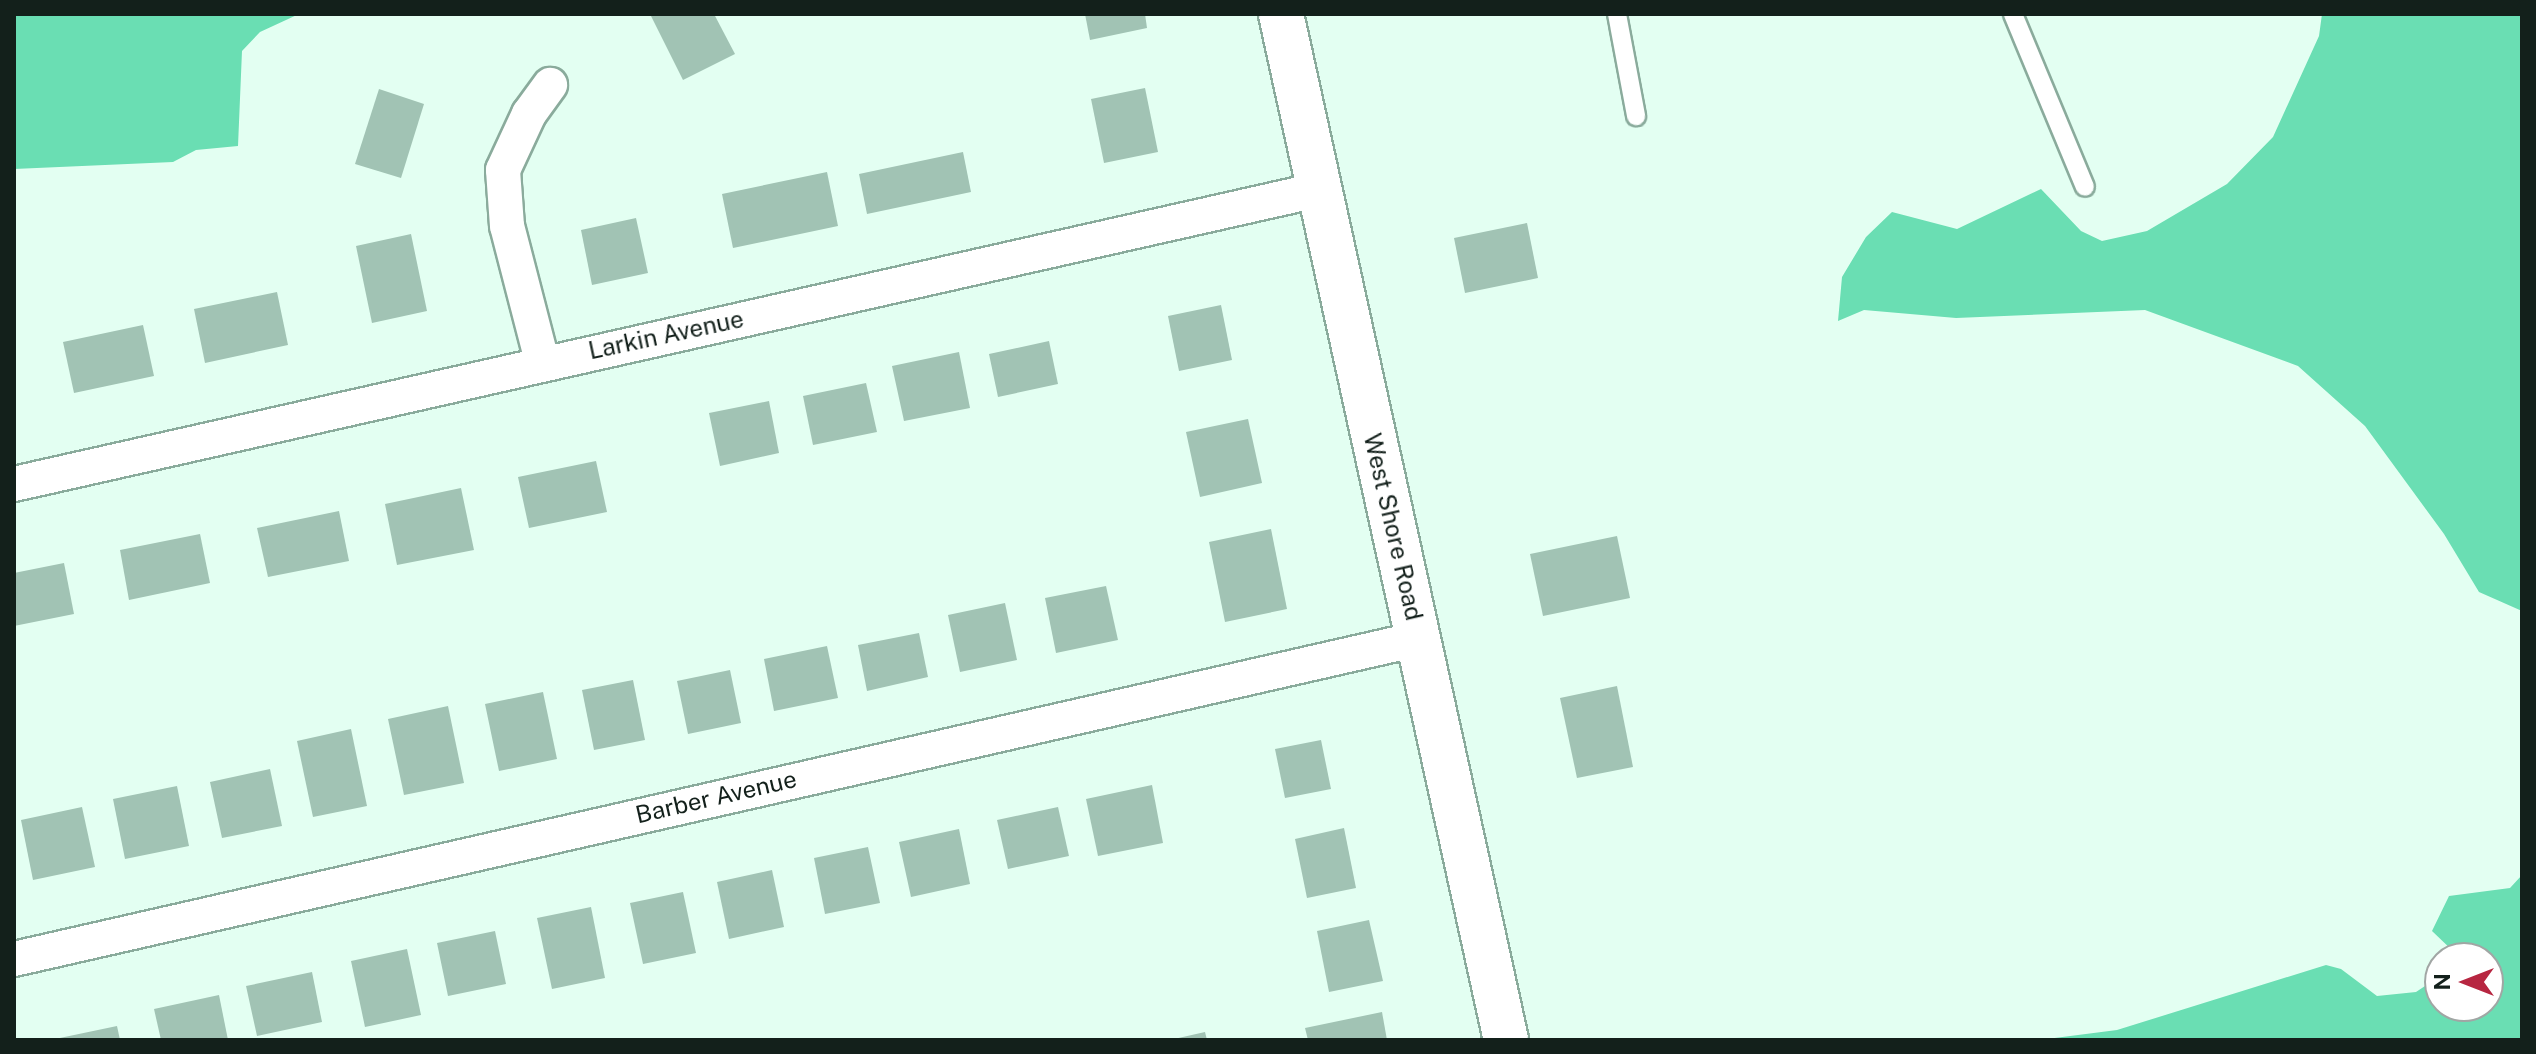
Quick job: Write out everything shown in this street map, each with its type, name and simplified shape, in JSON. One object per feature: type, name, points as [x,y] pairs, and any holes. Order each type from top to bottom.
[{"type":"main road","name":"West Shore Road","points":[[1281,14],[1506,1040]]},
{"type":"street","points":[[542,361],[507,226],[503,170],[529,114],[550,85]]},
{"type":"street","name":"Larkin Avenue","points":[[14,484],[542,361],[1318,190]]},
{"type":"street","name":"Barber Avenue","points":[[14,959],[1418,639]]},
{"type":"lane","points":[[1617,14],[1636,116]]},
{"type":"lane","points":[[2013,14],[2085,187]]},
{"type":"green space","points":[[14,14],[299,14],[260,32],[242,51],[238,146],[196,150],[173,162],[14,169]]},
{"type":"green space","points":[[2322,14],[2522,14],[2522,611],[2479,592],[2444,534],[2365,426],[2298,366],[2145,310],[1956,318],[1864,310],[1838,321],[1842,277],[1866,237],[1892,212],[1957,229],[2041,189],[2081,231],[2102,241],[2147,231],[2227,184],[2273,137],[2319,36]]},
{"type":"green space","points":[[2522,875],[2522,1040],[2039,1040],[2117,1030],[2326,965],[2341,969],[2377,996],[2416,992],[2424,987],[2424,1022],[2504,1022],[2504,942],[2444,942],[2432,931],[2449,896],[2510,888]]},
{"type":"building","points":[[650,14],[714,14],[735,54],[683,80]]},
{"type":"building","points":[[1085,14],[1145,14],[1147,28],[1090,40]]},
{"type":"building","points":[[1145,88],[1158,152],[1104,163],[1091,99]]},
{"type":"building","points":[[379,89],[424,104],[401,178],[355,164]]},
{"type":"building","points":[[963,152],[971,192],[867,214],[859,174]]},
{"type":"building","points":[[827,172],[838,226],[733,248],[722,194]]},
{"type":"building","points":[[636,218],[648,273],[592,285],[581,230]]},
{"type":"building","points":[[1527,223],[1538,278],[1465,293],[1454,238]]},
{"type":"building","points":[[411,234],[427,311],[372,323],[356,246]]},
{"type":"building","points":[[277,292],[288,345],[205,363],[194,309]]},
{"type":"building","points":[[1221,305],[1232,360],[1179,371],[1168,316]]},
{"type":"building","points":[[143,325],[154,376],[74,393],[63,342]]},
{"type":"building","points":[[1049,341],[1058,384],[998,397],[989,354]]},
{"type":"building","points":[[959,352],[970,408],[904,421],[892,366]]},
{"type":"building","points":[[866,383],[877,432],[813,445],[803,396]]},
{"type":"building","points":[[769,401],[779,453],[720,466],[709,413]]},
{"type":"building","points":[[1248,419],[1262,483],[1200,497],[1186,432]]},
{"type":"building","points":[[596,461],[607,512],[529,528],[518,477]]},
{"type":"building","points":[[461,488],[474,550],[397,565],[385,504]]},
{"type":"building","points":[[339,511],[349,561],[268,577],[257,528]]},
{"type":"building","points":[[1271,529],[1287,609],[1225,622],[1209,542]]},
{"type":"building","points":[[200,534],[210,583],[129,600],[120,550]]},
{"type":"building","points":[[1617,536],[1630,598],[1543,616],[1530,554]]},
{"type":"building","points":[[64,563],[74,614],[14,626],[14,573]]},
{"type":"building","points":[[1106,586],[1118,640],[1056,653],[1045,598]]},
{"type":"building","points":[[1005,603],[1017,660],[960,672],[948,615]]},
{"type":"building","points":[[919,633],[928,677],[867,691],[858,645]]},
{"type":"building","points":[[827,646],[838,698],[774,711],[764,659]]},
{"type":"building","points":[[730,670],[741,723],[688,734],[677,681]]},
{"type":"building","points":[[633,680],[645,740],[594,750],[582,690]]},
{"type":"building","points":[[1617,686],[1633,767],[1577,778],[1560,698]]},
{"type":"building","points":[[543,692],[557,759],[499,771],[485,704]]},
{"type":"building","points":[[448,706],[464,783],[404,795],[388,719]]},
{"type":"building","points":[[351,729],[367,806],[313,817],[297,741]]},
{"type":"building","points":[[1321,740],[1331,789],[1285,798],[1275,749]]},
{"type":"building","points":[[270,769],[282,826],[222,838],[210,782]]},
{"type":"building","points":[[1152,785],[1163,843],[1098,856],[1086,799]]},
{"type":"building","points":[[177,786],[189,846],[125,859],[113,799]]},
{"type":"building","points":[[82,807],[95,867],[33,880],[21,820]]},
{"type":"building","points":[[1058,807],[1069,856],[1008,869],[997,820]]},
{"type":"building","points":[[1344,828],[1356,888],[1307,898],[1295,839]]},
{"type":"building","points":[[959,829],[970,884],[911,897],[899,842]]},
{"type":"building","points":[[868,847],[880,903],[825,914],[814,858]]},
{"type":"building","points":[[772,870],[784,927],[729,939],[717,882]]},
{"type":"building","points":[[683,892],[696,953],[643,964],[630,903]]},
{"type":"building","points":[[591,907],[605,978],[552,989],[537,918]]},
{"type":"building","points":[[1369,920],[1383,981],[1329,992],[1317,931]]},
{"type":"building","points":[[495,931],[506,984],[448,996],[437,943]]},
{"type":"building","points":[[407,949],[421,1015],[365,1027],[351,961]]},
{"type":"building","points":[[312,972],[322,1022],[257,1036],[246,986]]},
{"type":"building","points":[[219,995],[228,1040],[161,1040],[154,1009]]},
{"type":"building","points":[[1382,1012],[1387,1040],[1308,1040],[1305,1028]]},
{"type":"building","points":[[117,1026],[120,1040],[55,1040],[55,1039]]},
{"type":"building","points":[[1205,1032],[1207,1040],[1174,1040],[1174,1039]]}]
